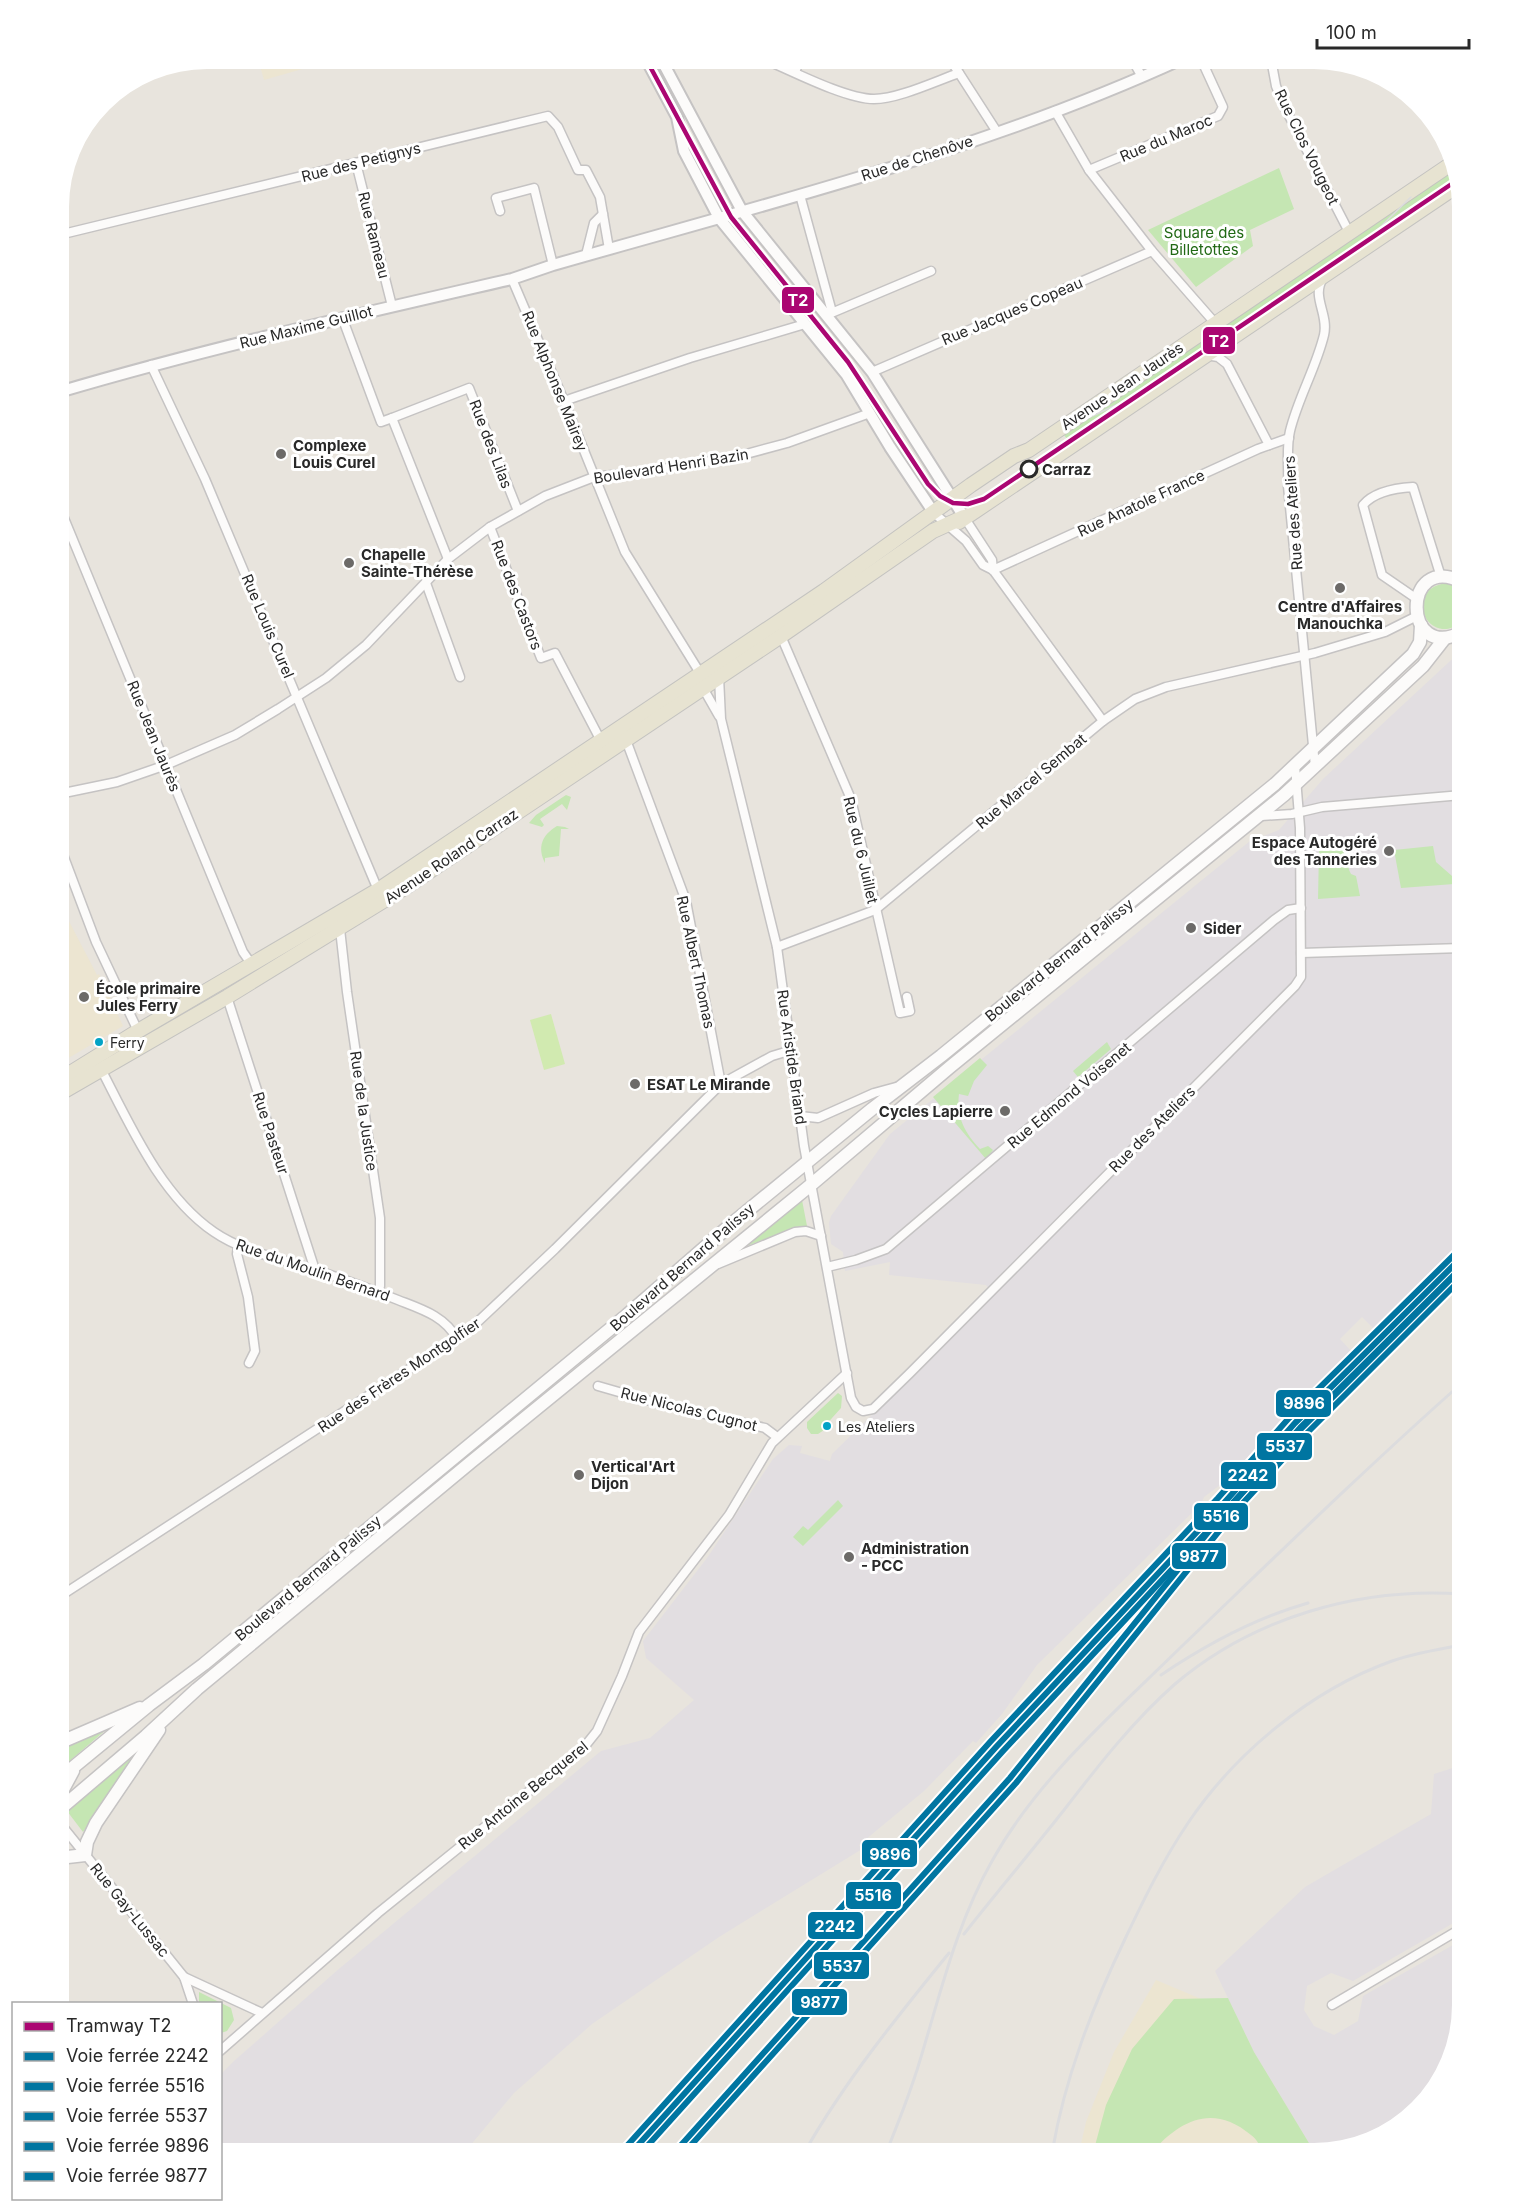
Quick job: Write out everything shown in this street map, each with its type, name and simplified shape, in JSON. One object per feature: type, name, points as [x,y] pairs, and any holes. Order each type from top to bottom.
[{"type":"main road","name":"Avenue Jean Jaurès","points":[[953,499],[1446,168]]},
{"type":"main road","name":"Avenue Jean Jaurès","points":[[1206,356],[1451,190]]},
{"type":"main road","points":[[828,596],[848,590],[933,531],[949,527],[1206,356]]},
{"type":"main road","points":[[828,596],[953,499]]},
{"type":"main road","points":[[1416,599],[1426,584],[1441,577],[1452,578]]},
{"type":"main road","name":"Avenue Roland Carraz","points":[[69,1088],[340,929],[781,636],[828,596]]},
{"type":"main road","name":"Avenue Roland Carraz","points":[[69,1074],[378,891],[699,673],[828,596]]},
{"type":"main road","name":"Boulevard Bernard Palissy","points":[[69,1770],[149,1705],[213,1657],[627,1315],[807,1162],[994,1013],[1295,766],[1413,654],[1420,642],[1416,599]]},
{"type":"main road","points":[[1419,620],[1432,634],[1445,638],[1452,636]]},
{"type":"main road","name":"Boulevard Bernard Palissy","points":[[69,1800],[197,1689],[706,1268],[812,1184],[950,1067],[1297,784],[1423,666],[1445,638]]},
{"type":"main road","points":[[704,688],[722,658]]},
{"type":"main road","points":[[227,997],[252,965]]},
{"type":"main road","points":[[69,1738],[149,1705]]},
{"type":"main road","points":[[69,1857],[85,1855],[87,1842],[96,1823],[132,1773],[168,1715]]},
{"type":"main road","points":[[69,1777],[76,1765]]},
{"type":"street","points":[[651,69],[677,117],[684,151],[719,218],[730,234],[846,374],[922,498],[928,517],[949,527],[966,541],[983,564],[993,570],[1103,721]]},
{"type":"street","points":[[666,69],[742,211],[830,314],[872,372],[992,560],[993,570]]},
{"type":"street","points":[[788,69],[854,96],[874,99],[889,97],[959,73]]},
{"type":"street","points":[[956,69],[997,132]]},
{"type":"street","points":[[1138,69],[1142,77]]},
{"type":"street","name":"Rue de Chenôve","points":[[646,237],[800,195],[997,132],[1160,69]]},
{"type":"street","name":"Rue du Maroc","points":[[1089,170],[1218,116],[1223,107],[1206,69]]},
{"type":"street","name":"Rue Clos Vougeot","points":[[1273,69],[1276,86],[1284,106],[1349,232]]},
{"type":"street","points":[[1055,111],[1089,170],[1152,251],[1215,323]]},
{"type":"street","name":"Rue des Petignys","points":[[69,233],[548,116],[558,127],[578,170],[586,170],[600,196],[609,249]]},
{"type":"street","name":"Rue Rameau","points":[[356,163],[392,306]]},
{"type":"street","points":[[500,211],[496,198],[534,188],[553,265]]},
{"type":"street","points":[[800,195],[830,314]]},
{"type":"street","points":[[586,255],[594,223],[603,214]]},
{"type":"street","name":"Rue Maxime Guillot","points":[[69,389],[152,365],[342,317],[512,279],[646,237]]},
{"type":"street","name":"Rue Jacques Copeau","points":[[872,372],[1152,251]]},
{"type":"street","points":[[830,314],[931,271]]},
{"type":"street","name":"Rue des Ateliers","points":[[1312,770],[1288,486],[1289,438],[1296,411],[1324,335],[1325,318],[1318,290],[1329,271]]},
{"type":"street","name":"Rue Alphonse Mairey","points":[[512,279],[625,552],[699,673]]},
{"type":"street","points":[[342,317],[381,422],[392,418],[448,559]]},
{"type":"street","points":[[564,401],[690,358],[806,324]]},
{"type":"street","points":[[1206,356],[1218,357],[1227,364],[1269,445]]},
{"type":"street","name":"Rue Louis Curel","points":[[152,365],[205,479],[378,891]]},
{"type":"street","name":"Rue des Lilas","points":[[392,418],[469,388],[518,511]]},
{"type":"street","name":"Boulevard Henri Bazin","points":[[69,792],[117,782],[166,765],[235,735],[298,697],[326,678],[366,645],[448,559],[490,527],[545,496],[594,477],[735,458],[787,443],[870,413]]},
{"type":"street","name":"Rue Anatole France","points":[[993,570],[1289,438]]},
{"type":"street","points":[[1416,599],[1382,575],[1363,505],[1369,498],[1399,488],[1413,487],[1441,577]]},
{"type":"street","name":"Rue des Castors","points":[[490,527],[541,658],[555,653],[601,741]]},
{"type":"street","name":"Rue Jean Jaurès","points":[[69,530],[243,952],[252,965]]},
{"type":"street","points":[[426,583],[460,676]]},
{"type":"street","name":"Rue Marcel Sembat","points":[[777,947],[875,910],[1103,721],[1135,699],[1166,687],[1304,656],[1419,620]]},
{"type":"street","name":"Rue du 6 Juillet","points":[[781,636],[851,799],[900,1013],[910,1011],[907,997]]},
{"type":"street","name":"Rue Aristide Briand","points":[[719,677],[721,719],[777,947],[807,1162],[851,1398]]},
{"type":"street","name":"Rue Aristide Briand","points":[[704,688],[721,719]]},
{"type":"street","name":"Rue Albert Thomas","points":[[626,740],[686,901],[721,1084]]},
{"type":"street","name":"Rue des Ateliers","points":[[851,1398],[859,1410],[870,1411],[1287,994],[1301,977],[1300,812],[1295,766]]},
{"type":"street","points":[[1257,817],[1322,807],[1452,796]]},
{"type":"street","points":[[69,870],[96,942],[138,1031]]},
{"type":"street","name":"Rue Edmond Voisenet","points":[[827,1267],[886,1249],[1274,920],[1288,910],[1302,908]]},
{"type":"street","name":"Rue de la Justice","points":[[340,929],[380,1218],[382,1246],[378,1292]]},
{"type":"street","points":[[1301,953],[1452,948]]},
{"type":"street","name":"Rue Pasteur","points":[[227,997],[315,1270]]},
{"type":"street","name":"Rue des Frères Montgolfier","points":[[69,1590],[457,1340],[555,1249],[721,1084],[772,1056],[792,1050]]},
{"type":"street","name":"Rue du Moulin Bernard","points":[[101,1069],[163,1182],[193,1215],[214,1232],[238,1246],[378,1292],[435,1316],[448,1326],[457,1340]]},
{"type":"street","points":[[800,1116],[818,1118],[874,1093],[902,1086]]},
{"type":"street","name":"Boulevard Bernard Palissy","points":[[706,1268],[795,1232],[806,1231],[821,1236]]},
{"type":"street","points":[[238,1246],[237,1254],[248,1297],[255,1351],[249,1363]]},
{"type":"street","name":"Rue Antoine Becquerel","points":[[222,2049],[378,1913],[541,1784],[592,1739],[611,1702],[639,1632],[729,1515],[777,1437],[847,1373]]},
{"type":"street","name":"Rue Nicolas Cugnot","points":[[598,1386],[657,1403],[765,1428],[777,1437]]},
{"type":"street","name":"Rue Gay-Lussac","points":[[69,1835],[184,1977],[192,2002]]},
{"type":"street","points":[[1332,2005],[1452,1934]]},
{"type":"street","points":[[184,1977],[262,2013]]},
{"type":"shaded area","points":[[261,69],[302,69],[264,80]]},
{"type":"shaded area","points":[[1452,659],[1452,1252],[1375,1330],[1362,1317],[1340,1339],[1353,1353],[1220,1485],[1204,1497],[1201,1504],[1037,1665],[1002,1714],[976,1743],[973,1741],[924,1791],[859,1845],[862,1849],[719,1937],[592,2024],[514,2093],[472,2143],[222,2143],[222,2073],[234,2061],[340,1968],[601,1751],[650,1738],[694,1700],[646,1658],[643,1641],[707,1558],[773,1459],[789,1445],[802,1446],[800,1453],[830,1461],[832,1454],[994,1295],[986,1285],[889,1275],[890,1262],[845,1271],[843,1252],[831,1244],[829,1223],[831,1216],[890,1134],[1250,841],[1279,830],[1323,779]]},
{"type":"shaded area","name":"École primaire Jules Ferry","points":[[69,921],[97,975],[99,974],[123,1026],[69,1058]]},
{"type":"shaded area","points":[[1452,1768],[1452,1924],[1353,1981],[1331,1973],[1307,1986],[1304,2010],[1314,2026],[1334,2035],[1358,2021],[1363,1996],[1452,1946],[1451,2023],[1441,2058],[1423,2089],[1398,2114],[1383,2124],[1349,2138],[1332,2142],[1309,2143],[1254,2052],[1215,1971],[1305,1887],[1431,1814],[1434,1774]]},
{"type":"shaded area","points":[[1156,1980],[1213,2004],[1297,2143],[1081,2143],[1086,2122],[1114,2052]]},
{"type":"green space","name":"Square des Billetottes","points":[[1279,168],[1294,209],[1250,230],[1253,246],[1196,287],[1148,230]]},
{"type":"green space","points":[[1447,171],[1450,187],[1070,443],[1061,431]]},
{"type":"green space","points":[[1446,583],[1452,584],[1452,627],[1450,628],[1439,628],[1430,623],[1424,615],[1422,606],[1425,596],[1432,588]]},
{"type":"green space","points":[[566,795],[571,797],[567,810],[562,804],[540,819],[544,825],[542,827],[529,823],[536,815]]},
{"type":"green space","points":[[557,826],[569,829],[561,829],[559,856],[545,858],[545,863],[541,852],[542,842]]},
{"type":"green space","points":[[1433,846],[1436,862],[1452,876],[1452,884],[1401,888],[1394,850]]},
{"type":"green space","points":[[1351,849],[1348,868],[1351,874],[1356,876],[1360,896],[1318,899],[1319,850]]},
{"type":"green space","points":[[551,1014],[565,1064],[544,1070],[530,1020]]},
{"type":"green space","points":[[1107,1042],[1111,1049],[1078,1077],[1073,1071]]},
{"type":"green space","points":[[980,1058],[987,1065],[974,1081],[968,1096],[959,1094],[958,1102],[960,1117],[970,1137],[980,1149],[988,1146],[993,1150],[986,1159],[933,1097]]},
{"type":"green space","points":[[802,1200],[807,1226],[744,1247]]},
{"type":"green space","points":[[838,1393],[842,1396],[841,1408],[823,1428],[824,1430],[818,1434],[811,1434],[807,1428],[807,1422]]},
{"type":"green space","points":[[838,1500],[843,1506],[803,1546],[793,1537],[803,1526],[808,1530]]},
{"type":"green space","points":[[115,1722],[69,1761],[69,1743]]},
{"type":"green space","points":[[145,1745],[83,1832],[69,1814],[69,1809]]},
{"type":"green space","points":[[199,1992],[219,2002],[199,2002]]},
{"type":"green space","points":[[1228,1998],[1254,2052],[1309,2143],[1258,2143],[1237,2125],[1210,2118],[1185,2124],[1160,2143],[1096,2143],[1106,2105],[1132,2049],[1174,1999]]},
{"type":"green space","points":[[222,2004],[231,2008],[234,2020],[227,2031],[222,2033]]},
{"type":"tram line","name":"T2","points":[[651,69],[731,217],[848,362],[928,484],[940,496],[953,503],[968,504],[984,499],[1450,185]]},
{"type":"tram line","points":[[1366,241],[1411,197]]},
{"type":"tram line","points":[[1077,423],[1138,395]]},
{"type":"railway","points":[[890,2143],[914,2080],[949,1964],[968,1911],[992,1861],[1032,1802],[1054,1774],[1130,1697],[1355,1480],[1452,1392]]},
{"type":"railway","points":[[964,1934],[1130,1729],[1175,1684],[1206,1661],[1274,1624],[1310,1611],[1385,1596],[1452,1594]]},
{"type":"railway","points":[[1161,1675],[1232,1633],[1269,1616],[1308,1603]]},
{"type":"railway","points":[[1054,2143],[1072,2070],[1102,1991],[1162,1865],[1207,1797],[1228,1772],[1277,1727],[1333,1689],[1362,1673],[1392,1661],[1418,1653],[1452,1647]]},
{"type":"railway","points":[[810,2143],[854,2075],[949,1953]]},
{"type":"rail line","name":"9896","points":[[629,2143],[991,1741],[1218,1498],[1289,1418],[1452,1257]]},
{"type":"rail line","name":"2242","points":[[640,2143],[997,1746],[1224,1503],[1295,1423],[1452,1267]]},
{"type":"rail line","name":"5516","points":[[650,2143],[1003,1751],[1229,1508],[1300,1428],[1452,1277]]},
{"type":"rail line","name":"5537","points":[[683,2143],[1010,1778],[1226,1510],[1301,1429],[1452,1278]]},
{"type":"rail line","name":"9877","points":[[693,2143],[1016,1783],[1232,1515],[1306,1434],[1452,1288]]},
{"type":"place","name":"Complexe Louis Curel","points":[[281,454]]},
{"type":"place","name":"Carraz","points":[[1029,469]]},
{"type":"place","name":"Chapelle Sainte-Thérèse","points":[[349,563]]},
{"type":"place","name":"Centre d'Affaires Manouchka","points":[[1340,588]]},
{"type":"place","name":"Espace Autogéré des Tanneries","points":[[1389,851]]},
{"type":"place","name":"Sider","points":[[1191,928]]},
{"type":"place","name":"École primaire Jules Ferry","points":[[84,997]]},
{"type":"place","name":"Ferry","points":[[99,1042]]},
{"type":"place","name":"ESAT Le Mirande","points":[[635,1084]]},
{"type":"place","name":"Cycles Lapierre","points":[[1005,1111]]},
{"type":"place","name":"Les Ateliers","points":[[827,1426]]},
{"type":"place","name":"Vertical'Art Dijon","points":[[579,1475]]},
{"type":"place","name":"Administration - PCC","points":[[849,1557]]}]
